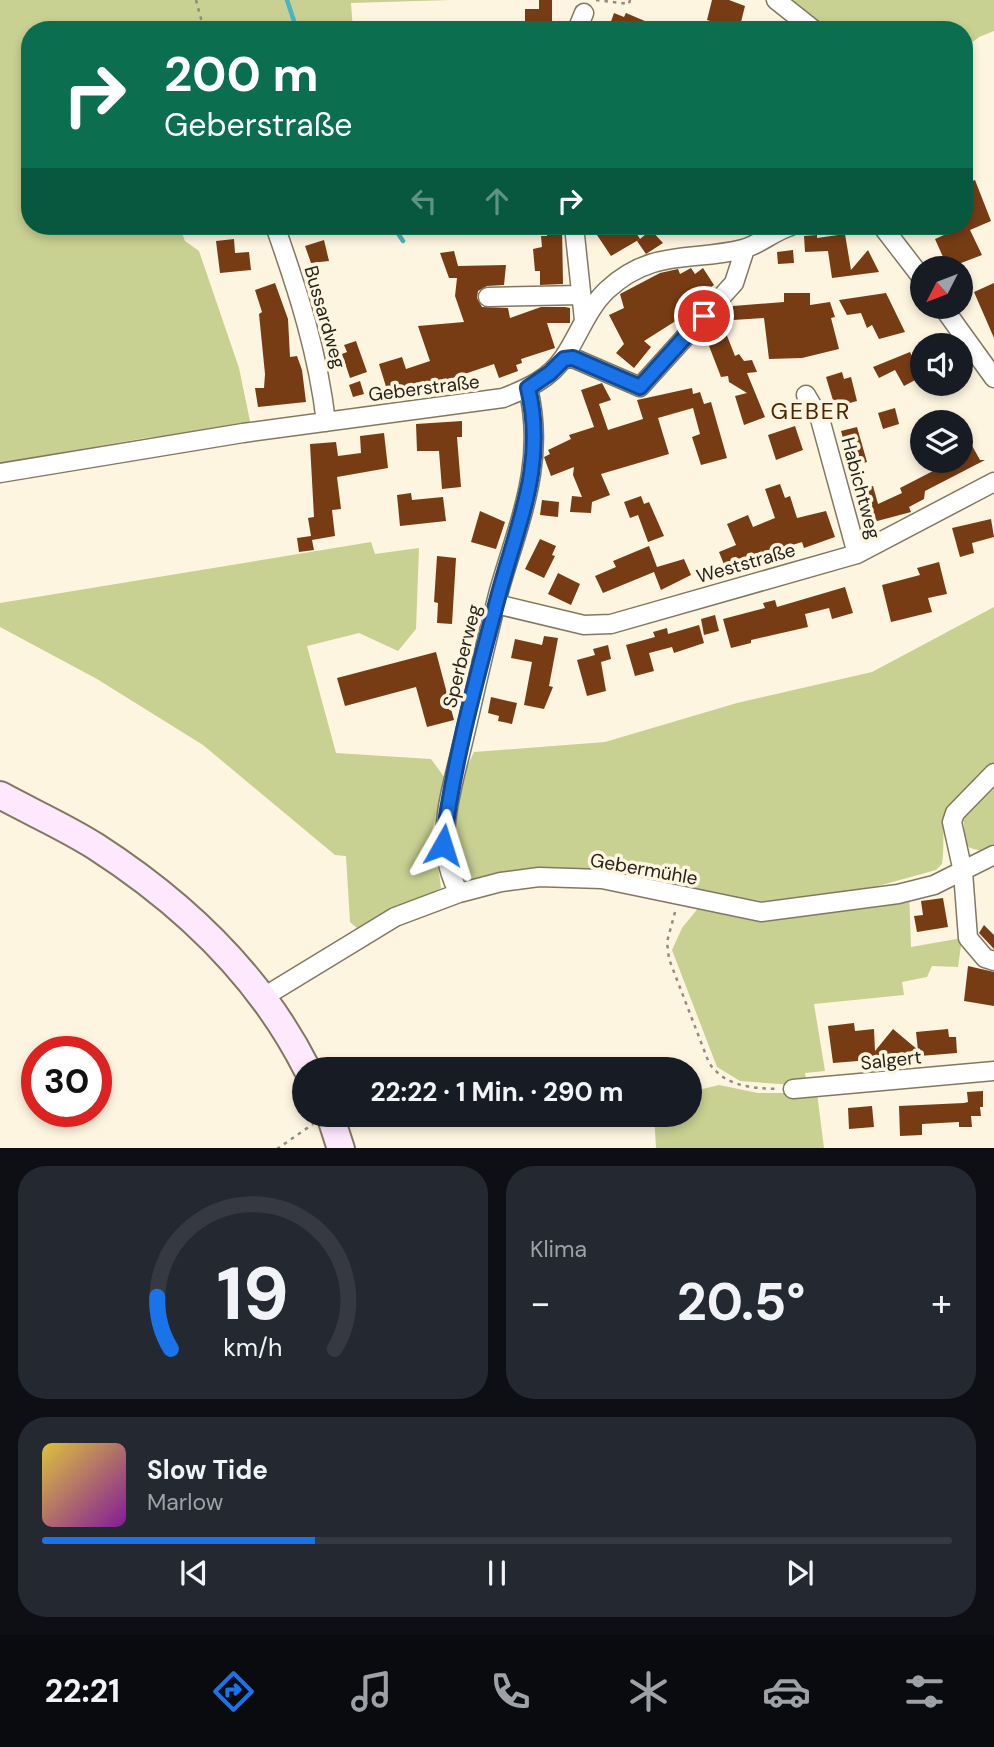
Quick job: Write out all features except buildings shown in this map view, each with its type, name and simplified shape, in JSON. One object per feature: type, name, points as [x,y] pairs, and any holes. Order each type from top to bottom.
[{"type":"street","points":[[776,0],[803,21]]},
{"type":"street","name":"Bussardweg","points":[[278,235],[320,369],[326,422]]},
{"type":"street","points":[[575,235],[584,320]]},
{"type":"street","name":"Geberstraße","points":[[0,472],[326,422],[487,402],[528,388],[550,373],[564,359],[584,320],[607,290],[650,263],[673,257],[744,249],[767,235]]},
{"type":"street","points":[[889,235],[910,262]]},
{"type":"street","points":[[564,359],[573,358],[640,387],[734,283],[740,272],[744,249]]},
{"type":"street","points":[[488,297],[581,295]]},
{"type":"street","points":[[951,319],[994,378]]},
{"type":"street","name":"Sperberweg","points":[[459,893],[443,845],[448,806],[496,604],[525,508],[535,463],[533,410],[528,388]]},
{"type":"street","name":"Habichtweg","points":[[806,395],[820,419],[857,554]]},
{"type":"street","name":"Weststraße","points":[[496,604],[584,625],[611,624],[857,554],[994,482]]},
{"type":"street","points":[[994,773],[955,813],[952,822],[963,872],[968,938],[985,958],[994,961]]},
{"type":"street","points":[[0,795],[93,845],[158,890],[212,939],[262,998],[299,1057]]},
{"type":"street","name":"Gebermühle","points":[[262,998],[395,917],[459,893],[501,882],[539,877],[602,879],[761,912],[898,894],[934,886],[994,855]]},
{"type":"street","name":"Salgert","points":[[793,1089],[994,1071]]},
{"type":"street","points":[[329,1127],[340,1148]]},
{"type":"path","points":[[196,0],[202,21]]},
{"type":"path","points":[[585,14],[629,4],[630,0]]},
{"type":"path","points":[[679,896],[667,943],[669,959],[709,1063],[720,1078],[737,1084],[793,1089]]},
{"type":"path","points":[[278,1148],[310,1127]]},
{"type":"green space","points":[[0,0],[451,0],[351,3],[352,21],[21,21],[21,235],[183,235],[185,241],[199,251],[239,368],[251,426],[145,438],[0,463]]},
{"type":"green space","points":[[792,0],[994,0],[994,31],[973,42],[973,21],[816,21]]},
{"type":"green space","points":[[371,542],[375,554],[419,548],[416,629],[398,651],[359,633],[307,646],[336,753],[431,759],[445,778],[430,840],[435,841],[441,888],[359,930],[350,922],[346,856],[335,855],[203,745],[97,679],[0,627],[0,603]]},
{"type":"green space","points":[[994,607],[994,844],[985,851],[975,850],[964,841],[964,825],[955,804],[946,818],[942,864],[936,870],[860,891],[790,901],[760,901],[668,885],[472,882],[460,878],[451,830],[456,798],[474,752],[605,742],[737,703],[872,672]]},
{"type":"green space","points":[[909,889],[911,947],[962,938],[958,967],[932,966],[927,977],[902,982],[904,995],[814,1004],[825,1071],[805,1073],[807,1086],[740,1081],[717,1067],[672,950],[682,928],[699,907],[777,917]]},
{"type":"green space","points":[[719,1085],[758,1093],[817,1093],[824,1148],[656,1148],[655,1127],[702,1127],[702,1089]]},
{"type":"waterway","points":[[287,0],[294,21]]},
{"type":"waterway","points":[[399,235],[403,241]]},
{"type":"district","name":"GEBER","points":[[811,411]]},
{"type":"route","points":[[443,845],[448,806],[496,604],[525,508],[535,463],[533,410],[528,388],[550,373],[564,359],[573,358],[640,387],[704,316]]}]
